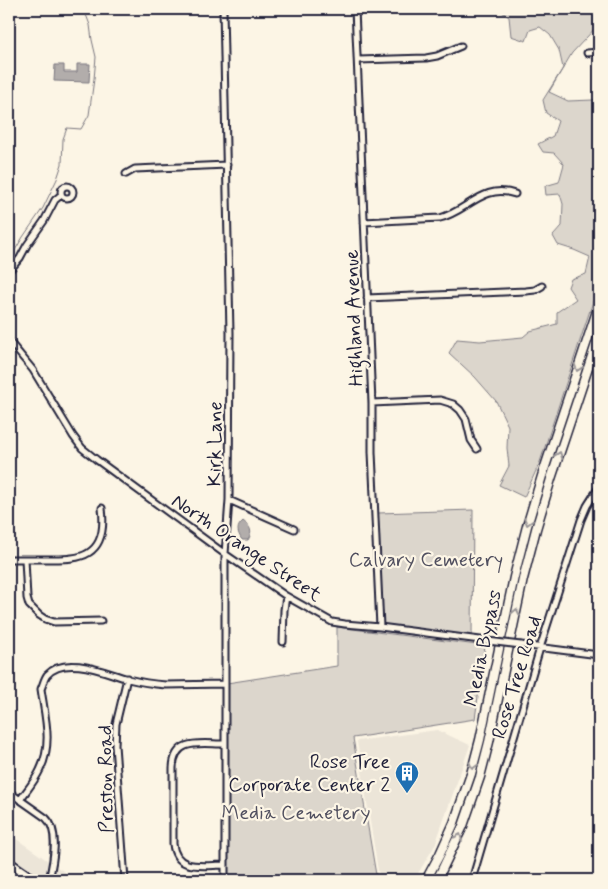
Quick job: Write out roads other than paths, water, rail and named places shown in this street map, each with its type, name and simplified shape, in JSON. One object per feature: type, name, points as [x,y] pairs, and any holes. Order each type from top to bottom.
[{"type":"highway","name":"Media Bypass","points":[[426,880],[454,823],[471,774],[526,526],[599,305]]},
{"type":"highway","name":"Media Bypass","points":[[437,880],[463,826],[480,777],[523,579],[536,529],[550,479],[599,334]]},
{"type":"main road","points":[[9,862],[35,880]]},
{"type":"street","name":"Kirk Lane","points":[[223,9],[230,333],[229,500],[225,554],[225,880]]},
{"type":"street","name":"Highland Avenue","points":[[356,9],[380,627]]},
{"type":"street","points":[[358,60],[426,58],[437,56],[461,46]]},
{"type":"street","points":[[587,52],[599,52]]},
{"type":"street","points":[[126,174],[135,169],[226,165]]},
{"type":"street","points":[[364,222],[440,218],[448,216],[486,194],[497,191],[515,194]]},
{"type":"street","points":[[9,270],[20,258],[55,200],[61,195]]},
{"type":"street","points":[[368,298],[526,291],[535,290],[542,286]]},
{"type":"street","name":"North Orange Street","points":[[9,341],[33,370],[82,448],[225,554],[286,596],[332,622],[599,655]]},
{"type":"street","points":[[372,403],[440,400],[453,404],[466,419],[470,440],[477,449]]},
{"type":"street","name":"Rose Tree Road","points":[[472,880],[540,648],[581,520],[599,487]]},
{"type":"street","points":[[229,500],[294,529]]},
{"type":"street","points":[[9,559],[73,558],[84,555],[98,543],[102,534],[102,508]]},
{"type":"street","points":[[25,559],[27,598],[29,605],[39,615],[54,622],[101,621]]},
{"type":"street","points":[[283,642],[286,596]]},
{"type":"street","points":[[20,800],[40,771],[47,751],[48,736],[42,689],[47,675],[54,670],[60,667],[81,666],[156,684],[225,684]]},
{"type":"street","name":"Preston Road","points":[[124,880],[116,724],[127,678]]},
{"type":"street","points":[[224,744],[191,744],[183,746],[176,752],[173,760],[173,844],[176,856],[186,864],[224,865]]},
{"type":"street","points":[[9,792],[46,818],[53,827],[54,842],[49,880]]},
{"type":"waterway","points":[[9,260],[43,208],[57,179],[62,164],[63,139],[67,128],[81,129],[89,115],[96,57],[90,25],[85,12],[81,9]]},
{"type":"place","name":"Rose Tree Corporate Center 2","points":[[407,794]]},
{"type":"park label","name":"Calvary Cemetery","points":[[426,559]]},
{"type":"park label","name":"Media Cemetery","points":[[296,812]]}]
